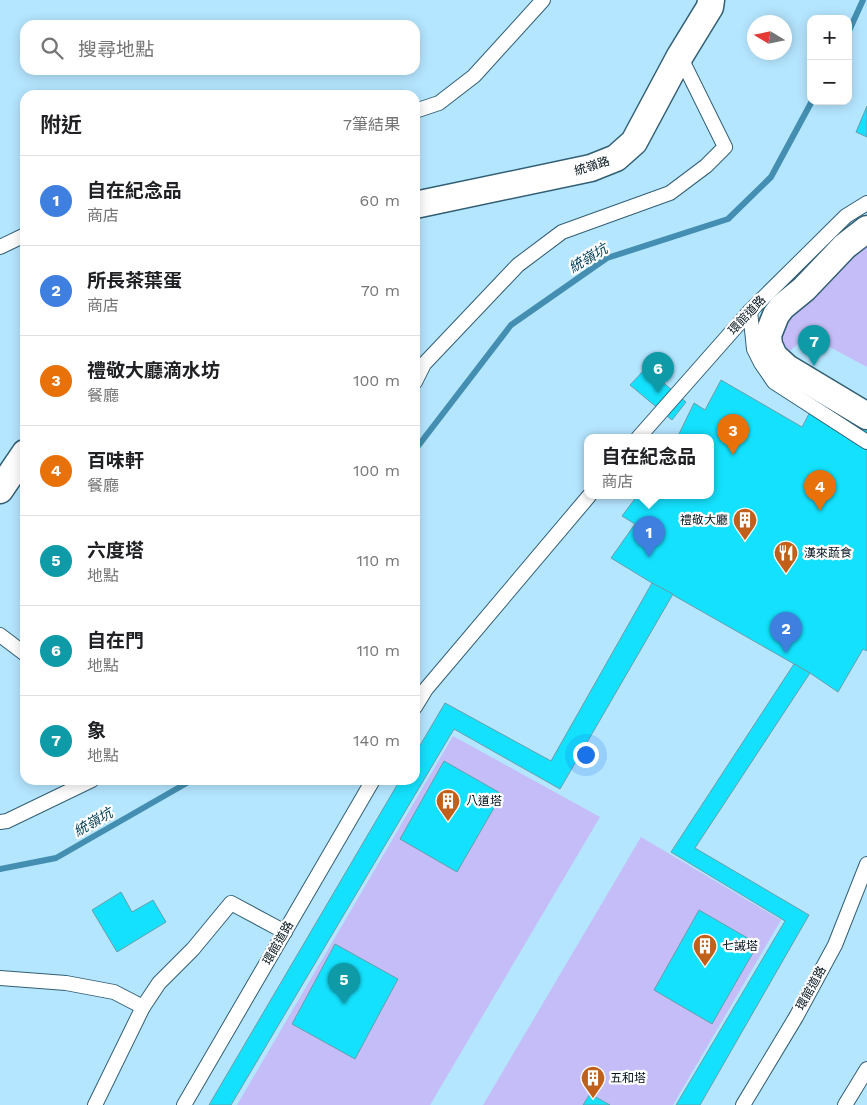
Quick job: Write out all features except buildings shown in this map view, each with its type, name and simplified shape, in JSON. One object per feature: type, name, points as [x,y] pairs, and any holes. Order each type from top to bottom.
[{"type":"street","name":"統嶺路","points":[[420,204],[591,168],[616,158],[634,142],[680,56],[710,7],[711,0]]},
{"type":"street","points":[[867,229],[845,246],[804,289],[782,307],[776,315],[768,335],[769,345],[774,356],[787,368],[867,416]]},
{"type":"street","points":[[0,490],[20,461]]},
{"type":"lane","points":[[420,109],[439,103],[474,76],[543,0]]},
{"type":"lane","points":[[420,372],[424,364],[518,265],[562,232],[670,193],[706,166],[725,147],[680,56]]},
{"type":"lane","name":"環館道路","points":[[642,434],[750,311],[846,216],[867,203]]},
{"type":"lane","points":[[0,247],[20,237]]},
{"type":"lane","points":[[750,311],[754,349],[774,382],[867,442]]},
{"type":"lane","points":[[420,699],[426,689],[586,499]]},
{"type":"lane","points":[[0,635],[20,650]]},
{"type":"lane","points":[[0,822],[7,822],[82,785]]},
{"type":"lane","name":"環館道路","points":[[184,1105],[370,785]]},
{"type":"lane","name":"環館道路","points":[[743,1105],[796,1017],[835,945],[867,864]]},
{"type":"lane","points":[[95,1105],[143,1007],[159,983],[193,949],[231,903],[285,932]]},
{"type":"lane","points":[[0,978],[66,983],[114,992],[143,1007]]},
{"type":"lane","points":[[845,1105],[867,1069]]},
{"type":"shaded area","points":[[867,242],[867,367],[807,335],[787,354],[781,347],[780,325]]},
{"type":"shaded area","points":[[453,736],[600,817],[430,1105],[237,1105]]},
{"type":"shaded area","points":[[641,837],[781,920],[673,1105],[483,1105]]},
{"type":"waterway","name":"統嶺坑","points":[[852,24],[863,0]]},
{"type":"waterway","name":"統嶺坑","points":[[420,443],[511,325],[607,258],[728,219],[771,177],[810,105]]},
{"type":"waterway","name":"統嶺坑","points":[[0,869],[56,858],[183,785]]},
{"type":"place","name":"象","points":[[814,366]]},
{"type":"place","name":"自在門","points":[[658,393]]},
{"type":"place","name":"禮敬大廳滴水坊","points":[[733,455]]},
{"type":"place","name":"百味軒","points":[[820,511]]},
{"type":"place","name":"禮敬大廳","points":[[745,541]]},
{"type":"place","name":"自在紀念品","points":[[649,557]]},
{"type":"place","name":"漢來蔬食","points":[[786,574]]},
{"type":"place","name":"所長茶葉蛋","points":[[786,653]]},
{"type":"place","name":"八道塔","points":[[448,822]]},
{"type":"place","name":"七誡塔","points":[[705,967]]},
{"type":"place","name":"六度塔","points":[[344,1004]]},
{"type":"place","name":"五和塔","points":[[593,1099]]}]
